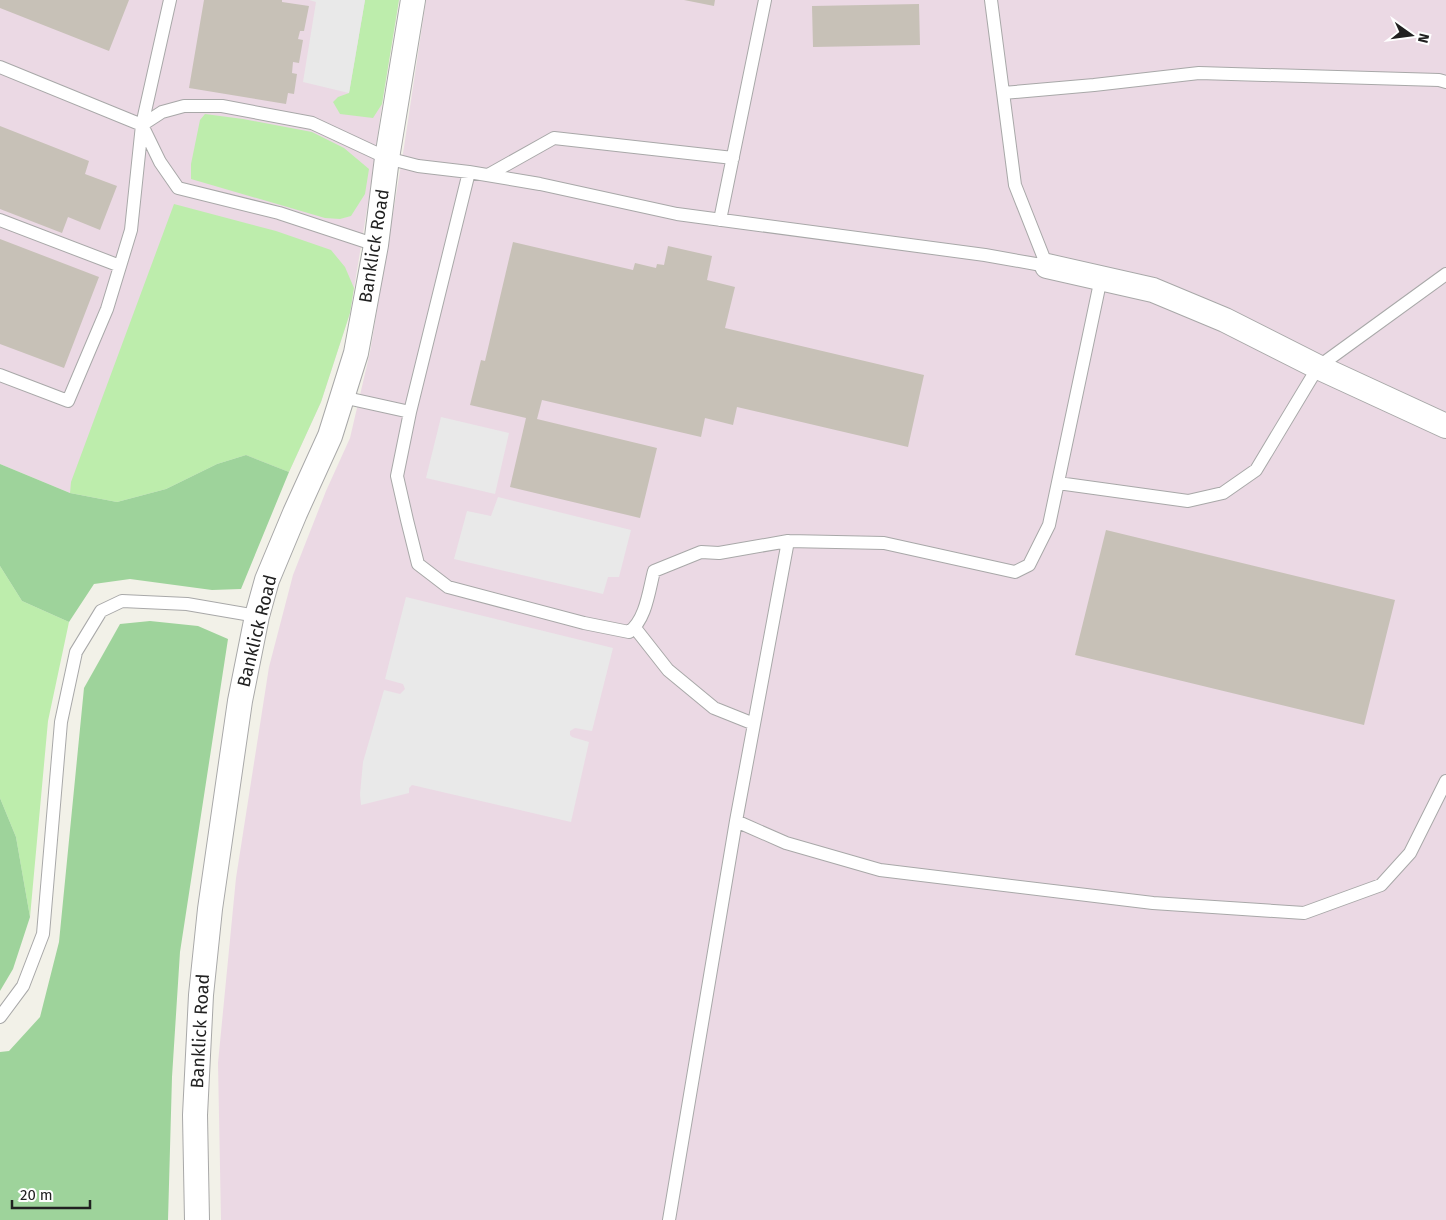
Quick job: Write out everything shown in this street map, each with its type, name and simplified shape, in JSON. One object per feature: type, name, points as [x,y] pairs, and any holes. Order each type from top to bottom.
[{"type":"street","name":"Banklick Road","points":[[197,1220],[196,1115],[201,995],[210,909],[240,701],[257,616],[268,580],[295,513],[330,436],[356,353],[376,245],[387,158],[413,0]]},
{"type":"street","points":[[1047,266],[1153,290],[1224,320],[1318,367],[1446,426]]},
{"type":"lane","points":[[0,375],[68,401],[107,309],[131,230],[142,125],[170,0]]},
{"type":"lane","points":[[720,220],[765,0]]},
{"type":"lane","points":[[991,0],[1015,186],[1047,266]]},
{"type":"lane","points":[[0,67],[142,125],[160,162],[178,188],[279,213],[376,245]]},
{"type":"lane","points":[[1003,92],[1094,85],[1198,73],[1439,80],[1446,82]]},
{"type":"lane","points":[[142,125],[162,112],[184,106],[222,106],[312,123],[387,158],[418,166],[469,172],[540,184],[677,214],[986,255],[1047,266]]},
{"type":"lane","points":[[488,175],[554,138],[733,158]]},
{"type":"lane","points":[[469,172],[410,412],[398,476],[405,514],[418,564],[448,587],[584,623],[629,632],[635,628],[640,619],[654,571],[701,552],[719,553],[788,541],[884,543],[1016,572],[1029,565],[1049,525],[1101,278]]},
{"type":"lane","points":[[0,220],[120,266]]},
{"type":"lane","points":[[1058,484],[1188,501],[1223,493],[1256,470],[1318,367],[1446,274]]},
{"type":"lane","points":[[342,398],[410,412]]},
{"type":"lane","points":[[669,1220],[736,821],[788,541]]},
{"type":"lane","points":[[0,1017],[23,986],[43,934],[61,722],[76,652],[100,611],[122,601],[187,604],[257,616]]},
{"type":"lane","points":[[635,628],[668,670],[714,708],[754,724]]},
{"type":"lane","points":[[736,821],[786,843],[880,870],[1153,903],[1304,913],[1381,885],[1410,854],[1446,781]]},
{"type":"shaded area","points":[[0,0],[399,0],[350,313],[321,402],[289,472],[246,455],[70,493],[0,464]]},
{"type":"shaded area","points":[[309,0],[365,0],[349,93],[303,82],[316,2]]},
{"type":"shaded area","points":[[426,0],[1446,0],[1446,1220],[221,1220],[218,1063],[236,878],[269,667],[293,575],[326,491],[350,438],[370,352]]},
{"type":"shaded area","points":[[441,417],[509,433],[495,494],[426,478]]},
{"type":"shaded area","points":[[498,497],[631,530],[619,577],[608,577],[603,594],[454,559],[467,511],[491,516]]},
{"type":"shaded area","points":[[406,597],[613,648],[592,731],[575,728],[570,731],[572,737],[589,742],[571,822],[412,785],[409,788],[409,793],[361,805],[360,794],[363,762],[384,690],[400,694],[405,689],[403,684],[385,679]]},
{"type":"green space","points":[[365,0],[399,0],[382,104],[373,118],[340,114],[333,102],[338,97],[349,93]]},
{"type":"green space","points":[[205,114],[312,132],[344,148],[369,169],[365,194],[351,216],[340,219],[325,218],[191,179],[191,164],[200,120]]},
{"type":"green space","points":[[174,204],[276,231],[331,250],[345,267],[354,288],[350,313],[321,402],[289,472],[246,455],[217,464],[166,489],[117,502],[70,493],[71,482]]},
{"type":"green space","points":[[246,455],[289,472],[241,589],[212,590],[130,579],[94,584],[69,622],[22,601],[0,566],[0,464],[70,493],[117,502],[166,489],[217,464]]},
{"type":"green space","points":[[0,566],[22,601],[69,622],[48,721],[30,917],[16,837],[0,798]]},
{"type":"green space","points":[[150,621],[198,626],[228,639],[180,952],[172,1077],[168,1220],[0,1220],[0,1052],[9,1051],[40,1017],[59,942],[84,688],[120,624]]},
{"type":"green space","points":[[0,798],[16,837],[30,917],[13,969],[0,991]]},
{"type":"building","points":[[0,0],[129,0],[109,51],[0,8]]},
{"type":"building","points":[[204,0],[282,0],[282,2],[309,6],[304,31],[300,31],[298,39],[303,40],[299,63],[293,62],[292,73],[297,74],[294,94],[288,93],[286,104],[189,88]]},
{"type":"building","points":[[684,0],[715,0],[714,6]]},
{"type":"building","points":[[919,4],[920,45],[813,47],[812,6]]},
{"type":"building","points":[[0,126],[89,161],[85,174],[117,186],[100,230],[68,217],[62,233],[0,209]]},
{"type":"building","points":[[0,239],[99,277],[64,368],[0,344]]},
{"type":"building","points":[[513,242],[633,270],[635,263],[656,268],[657,264],[664,265],[668,246],[712,256],[707,280],[735,287],[725,328],[924,375],[908,447],[737,407],[733,425],[705,418],[701,437],[542,400],[537,419],[657,448],[640,518],[510,487],[526,418],[470,405],[481,360],[485,361]]},
{"type":"building","points":[[1106,530],[1395,600],[1364,725],[1075,655]]}]
